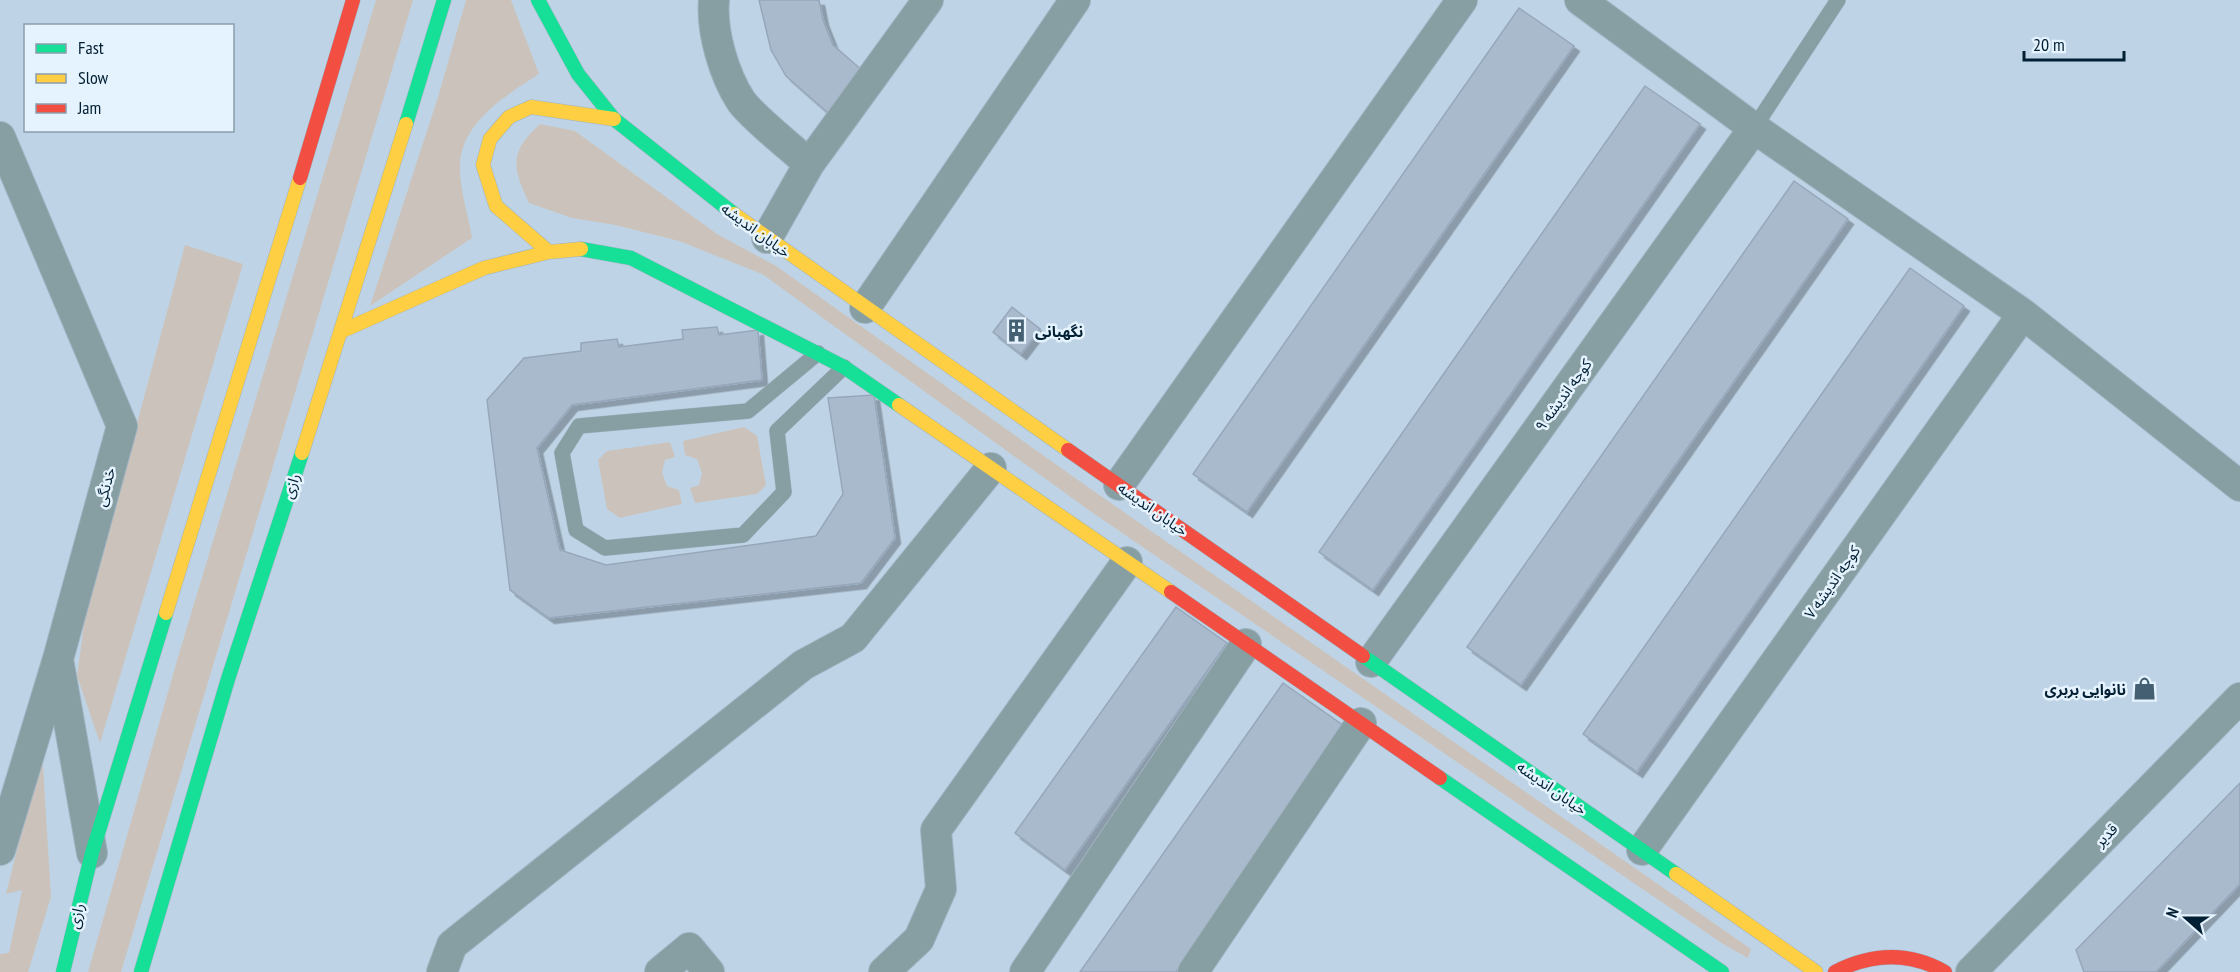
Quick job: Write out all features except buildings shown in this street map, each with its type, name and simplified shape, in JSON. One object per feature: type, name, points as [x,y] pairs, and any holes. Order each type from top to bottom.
[{"type":"street","name":"رازی","points":[[63,972],[92,853],[253,333],[353,0]]},
{"type":"street","name":"رازی","points":[[141,972],[228,679],[342,331],[444,0]]},
{"type":"street","name":"خیابان اندیشه","points":[[538,0],[578,74],[614,119],[705,193],[865,308],[1816,972]]},
{"type":"street","points":[[714,0],[712,21],[718,49],[741,101],[809,164]]},
{"type":"street","points":[[767,238],[809,164],[928,0]]},
{"type":"street","points":[[865,308],[1075,0]]},
{"type":"street","points":[[1119,485],[1462,0]]},
{"type":"street","points":[[1580,0],[1754,128],[2023,314],[2240,486]]},
{"type":"street","points":[[549,252],[496,207],[483,165],[490,139],[509,117],[531,107],[560,109],[614,119]]},
{"type":"street","name":"کوچه اندیشه ۹","points":[[1371,662],[1754,128]]},
{"type":"street","name":"خدنگی","points":[[0,137],[122,426],[58,659],[0,850]]},
{"type":"street","points":[[342,331],[483,268],[549,252],[588,248],[632,258],[844,367],[1722,972]]},
{"type":"street","name":"کوچه اندیشه ۷","points":[[1642,850],[2023,314]]},
{"type":"street","points":[[442,972],[452,945],[803,665],[853,638],[991,468]]},
{"type":"street","points":[[884,972],[919,939],[941,889],[936,830],[1127,562]]},
{"type":"street","points":[[1025,972],[1246,644]]},
{"type":"street","points":[[58,659],[92,853]]},
{"type":"street","name":"قدیر","points":[[1971,972],[2240,698]]},
{"type":"street","points":[[1193,972],[1361,723]]},
{"type":"street","points":[[660,972],[688,948],[709,972]]},
{"type":"street","points":[[1835,972],[1850,963],[1879,956],[1909,957],[1936,966],[1945,972]]},
{"type":"lane","points":[[1754,128],[1838,0]]},
{"type":"lane","points":[[818,352],[748,411],[579,426],[562,453],[576,530],[605,548],[743,535],[784,492],[777,431],[844,367]]},
{"type":"shaded area","points":[[376,0],[413,0],[121,972],[88,972],[178,657]]},
{"type":"shaded area","points":[[466,0],[511,0],[539,74],[494,106],[483,116],[467,138],[462,151],[460,172],[472,238],[370,306],[438,97]]},
{"type":"shaded area","points":[[540,124],[575,131],[717,234],[776,266],[1085,485],[1751,949],[1748,958],[1723,944],[1090,511],[762,274],[679,241],[615,225],[572,218],[529,203],[519,179],[516,160],[523,143]]},
{"type":"shaded area","points":[[185,245],[243,264],[100,743],[77,676],[85,616]]},
{"type":"shaded area","points":[[744,427],[757,436],[766,485],[757,494],[695,503],[690,488],[699,485],[702,473],[697,459],[685,455],[683,441]]},
{"type":"shaded area","points":[[670,442],[675,457],[665,460],[662,472],[667,486],[679,490],[682,504],[620,518],[607,509],[598,460],[607,451]]},
{"type":"shaded area","points":[[42,749],[51,897],[28,972],[0,972],[0,954],[9,953],[22,890],[6,894]]},
{"type":"traffic: fast","points":[[406,124],[444,0]]},
{"type":"traffic: fast","points":[[538,0],[578,74],[614,119],[734,214]]},
{"type":"traffic: fast","points":[[581,249],[631,258],[844,367],[899,405]]},
{"type":"traffic: fast","points":[[141,972],[228,679],[302,453]]},
{"type":"traffic: fast","points":[[63,972],[92,853],[166,613]]},
{"type":"traffic: fast","points":[[1363,656],[1676,874]]},
{"type":"traffic: fast","points":[[1440,778],[1722,972]]},
{"type":"traffic: slow","points":[[549,252],[496,206],[483,165],[490,139],[509,117],[531,107],[614,119]]},
{"type":"traffic: slow","points":[[302,453],[406,124]]},
{"type":"traffic: slow","points":[[166,613],[300,178]]},
{"type":"traffic: slow","points":[[734,214],[1068,450]]},
{"type":"traffic: slow","points":[[342,331],[484,268],[549,252],[581,249]]},
{"type":"traffic: slow","points":[[899,405],[1171,592]]},
{"type":"traffic: slow","points":[[1676,874],[1816,972]]},
{"type":"traffic: jam","points":[[300,178],[353,0]]},
{"type":"traffic: jam","points":[[1068,450],[1363,656]]},
{"type":"traffic: jam","points":[[1171,592],[1440,778]]},
{"type":"traffic: jam","points":[[1835,972],[1863,961],[1890,957],[1917,960],[1945,972]]},
{"type":"place","name":"نگهبانی","points":[[1017,331]]},
{"type":"place","name":"نانوایی بربری","points":[[2144,689]]}]
